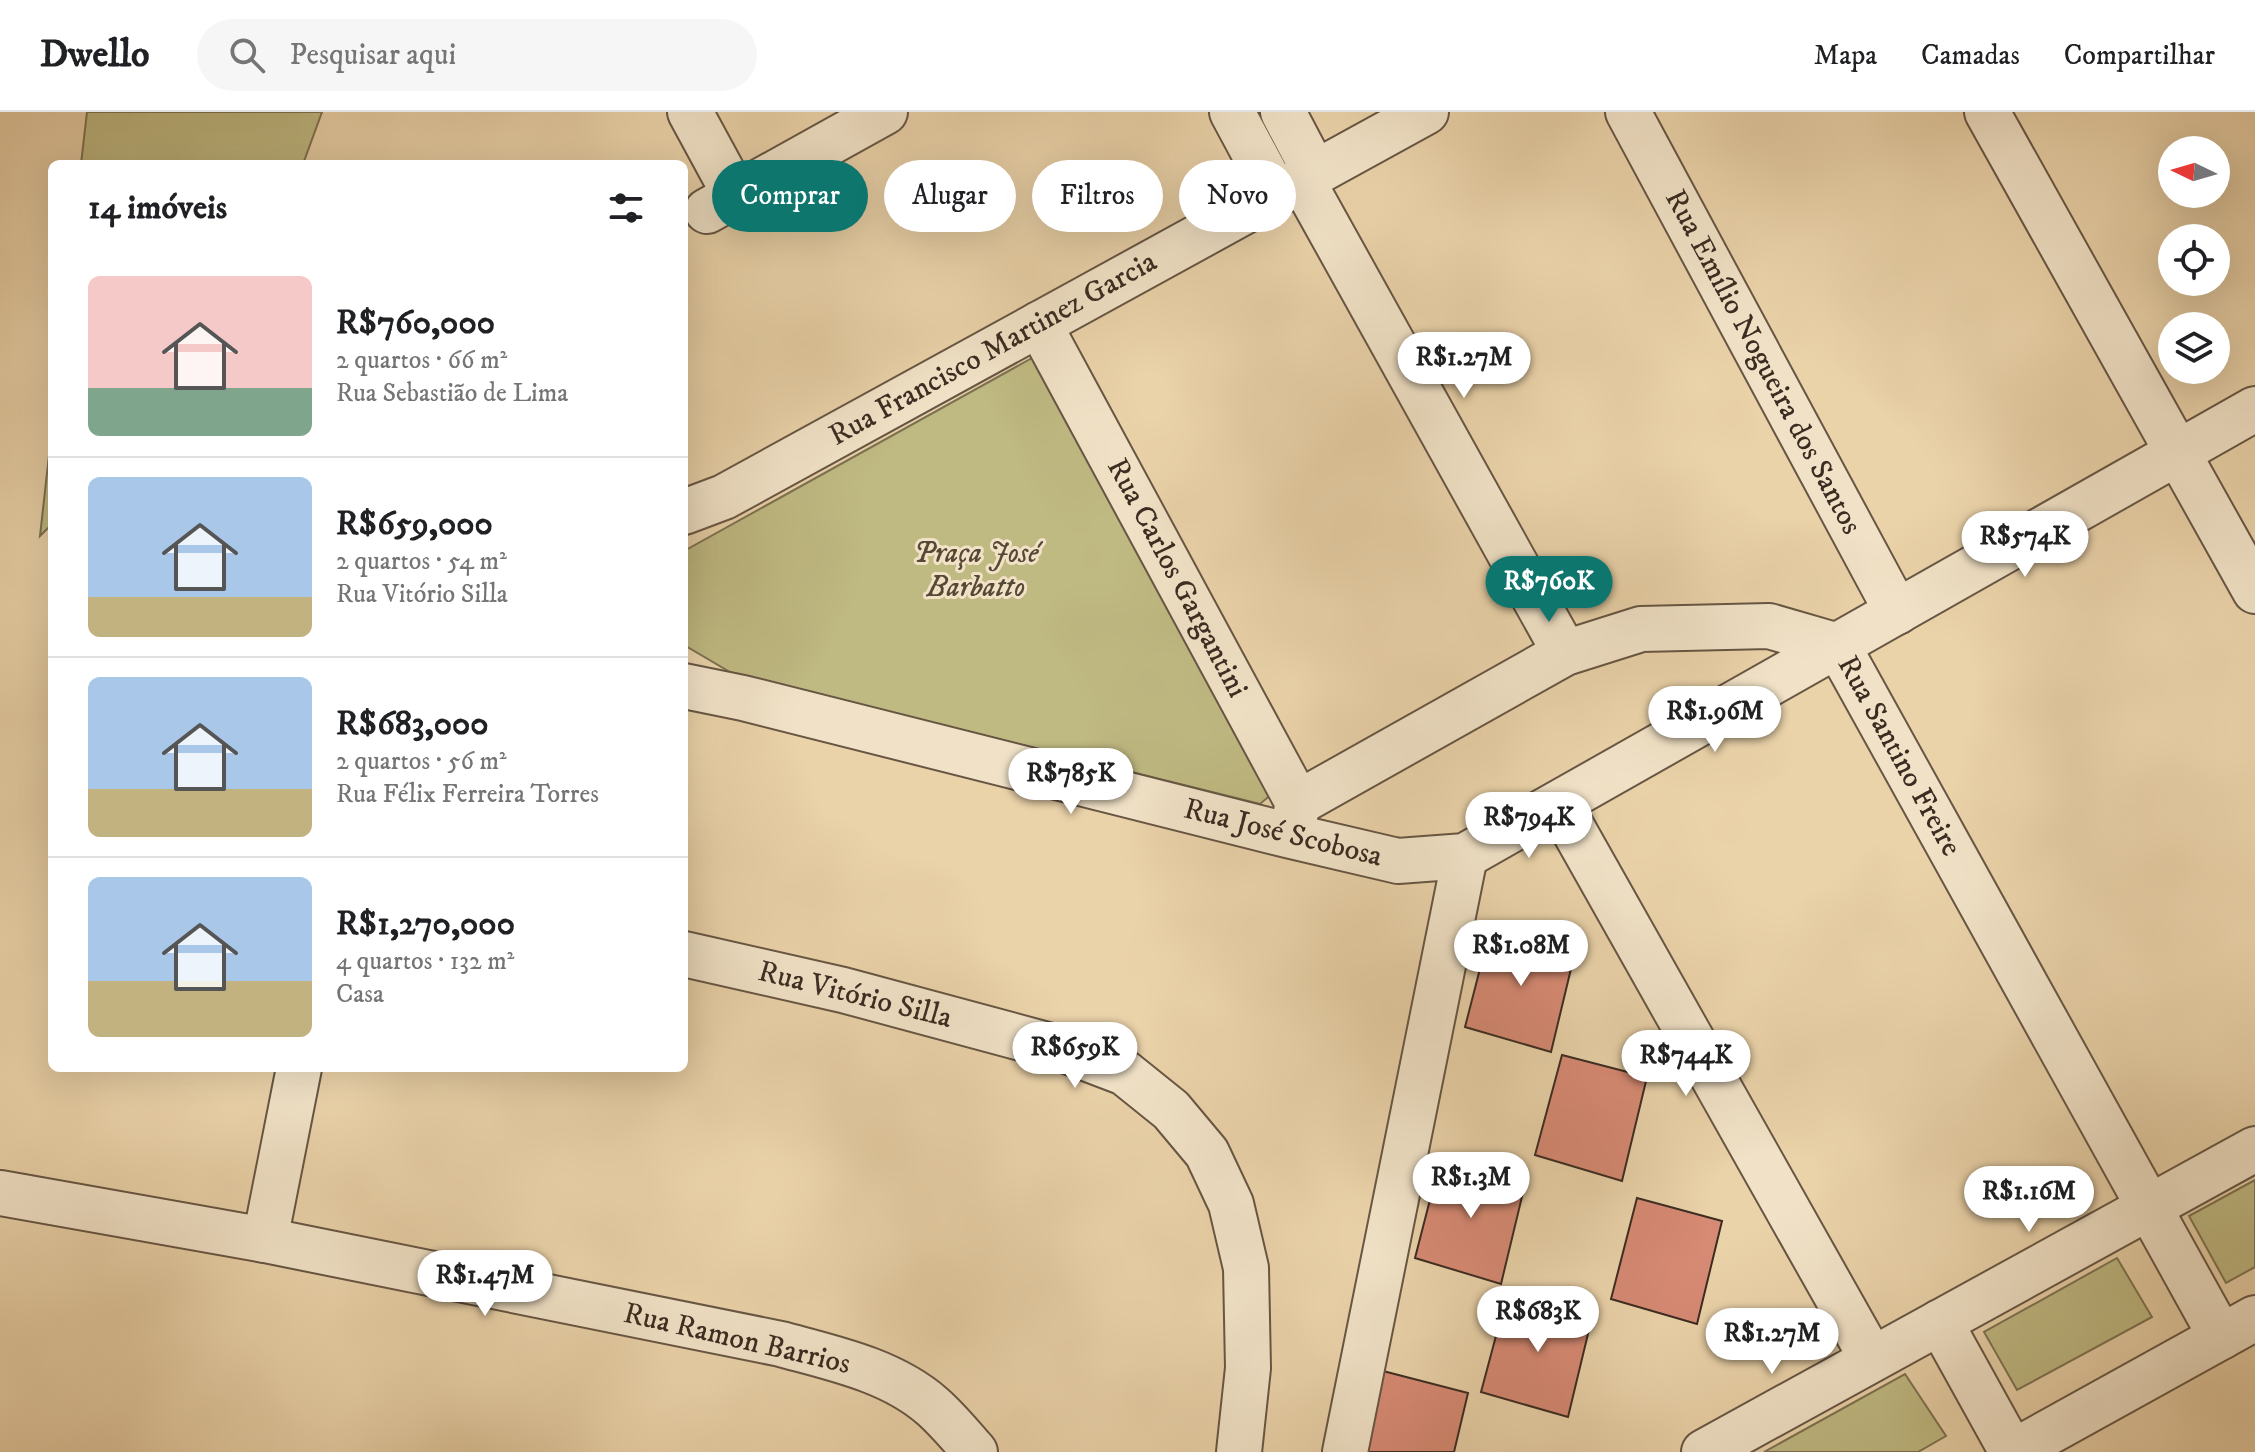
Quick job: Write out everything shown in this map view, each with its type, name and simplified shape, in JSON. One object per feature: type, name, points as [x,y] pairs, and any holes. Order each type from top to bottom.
[{"type":"street","points":[[690,112],[721,203],[885,112]]},
{"type":"street","points":[[1232,112],[1298,182],[1565,653]]},
{"type":"street","points":[[1283,112],[1298,182]]},
{"type":"street","name":"Rua Francisco Martinez Garcia","points":[[688,510],[724,497],[1426,112]]},
{"type":"street","name":"Rua Emílio Nogueira dos Santos","points":[[1628,112],[1897,612]]},
{"type":"street","points":[[1987,112],[2255,591]]},
{"type":"street","name":"Rua Carlos Gargantini","points":[[1039,324],[1295,820]]},
{"type":"street","points":[[1345,1452],[1465,856],[2255,409]]},
{"type":"street","points":[[688,528],[724,497]]},
{"type":"street","name":"Rua Santino Freire","points":[[1295,820],[1565,653],[1641,629],[1769,626],[1838,646],[2150,1206],[2238,1328]]},
{"type":"street","points":[[688,671],[743,698]]},
{"type":"street","name":"Rua José Scobosa","points":[[688,687],[1295,820],[1398,861],[1465,856]]},
{"type":"street","points":[[1559,804],[1872,1359]]},
{"type":"street","name":"Rua Vitório Silla","points":[[688,955],[843,990],[1062,1049],[1125,1073],[1171,1110],[1207,1153],[1231,1204],[1246,1268],[1248,1368],[1239,1452]]},
{"type":"street","points":[[265,1240],[298,1072]]},
{"type":"street","points":[[1704,1452],[2255,1149]]},
{"type":"street","name":"Rua Ramon Barrios","points":[[0,1193],[265,1240],[725,1332],[836,1359],[890,1379],[930,1404],[975,1452]]},
{"type":"street","points":[[1940,1322],[2012,1452],[2238,1328]]},
{"type":"green space","points":[[87,112],[322,112],[304,160],[81,160]]},
{"type":"green space","name":"Praça José Barbatto","points":[[1041,353],[1274,792],[1260,804],[730,672],[688,647],[688,549]]},
{"type":"green space","points":[[48,464],[48,528],[40,536]]},
{"type":"green space","points":[[2255,1180],[2255,1267],[2226,1283],[2189,1216]]},
{"type":"green space","points":[[2117,1258],[2152,1317],[2017,1390],[1984,1332]]},
{"type":"green space","points":[[1905,1374],[1946,1436],[1918,1452],[1764,1452]]},
{"type":"building","points":[[1491,926],[1576,948],[1551,1052],[1465,1027]]},
{"type":"building","points":[[1562,1055],[1647,1077],[1622,1181],[1535,1155]]},
{"type":"building","points":[[1441,1157],[1526,1180],[1501,1284],[1415,1258]]},
{"type":"building","points":[[1637,1198],[1722,1221],[1697,1324],[1611,1299]]},
{"type":"building","points":[[1508,1291],[1593,1313],[1568,1417],[1481,1392]]},
{"type":"building","points":[[1383,1371],[1468,1393],[1454,1452],[1361,1452]]}]
